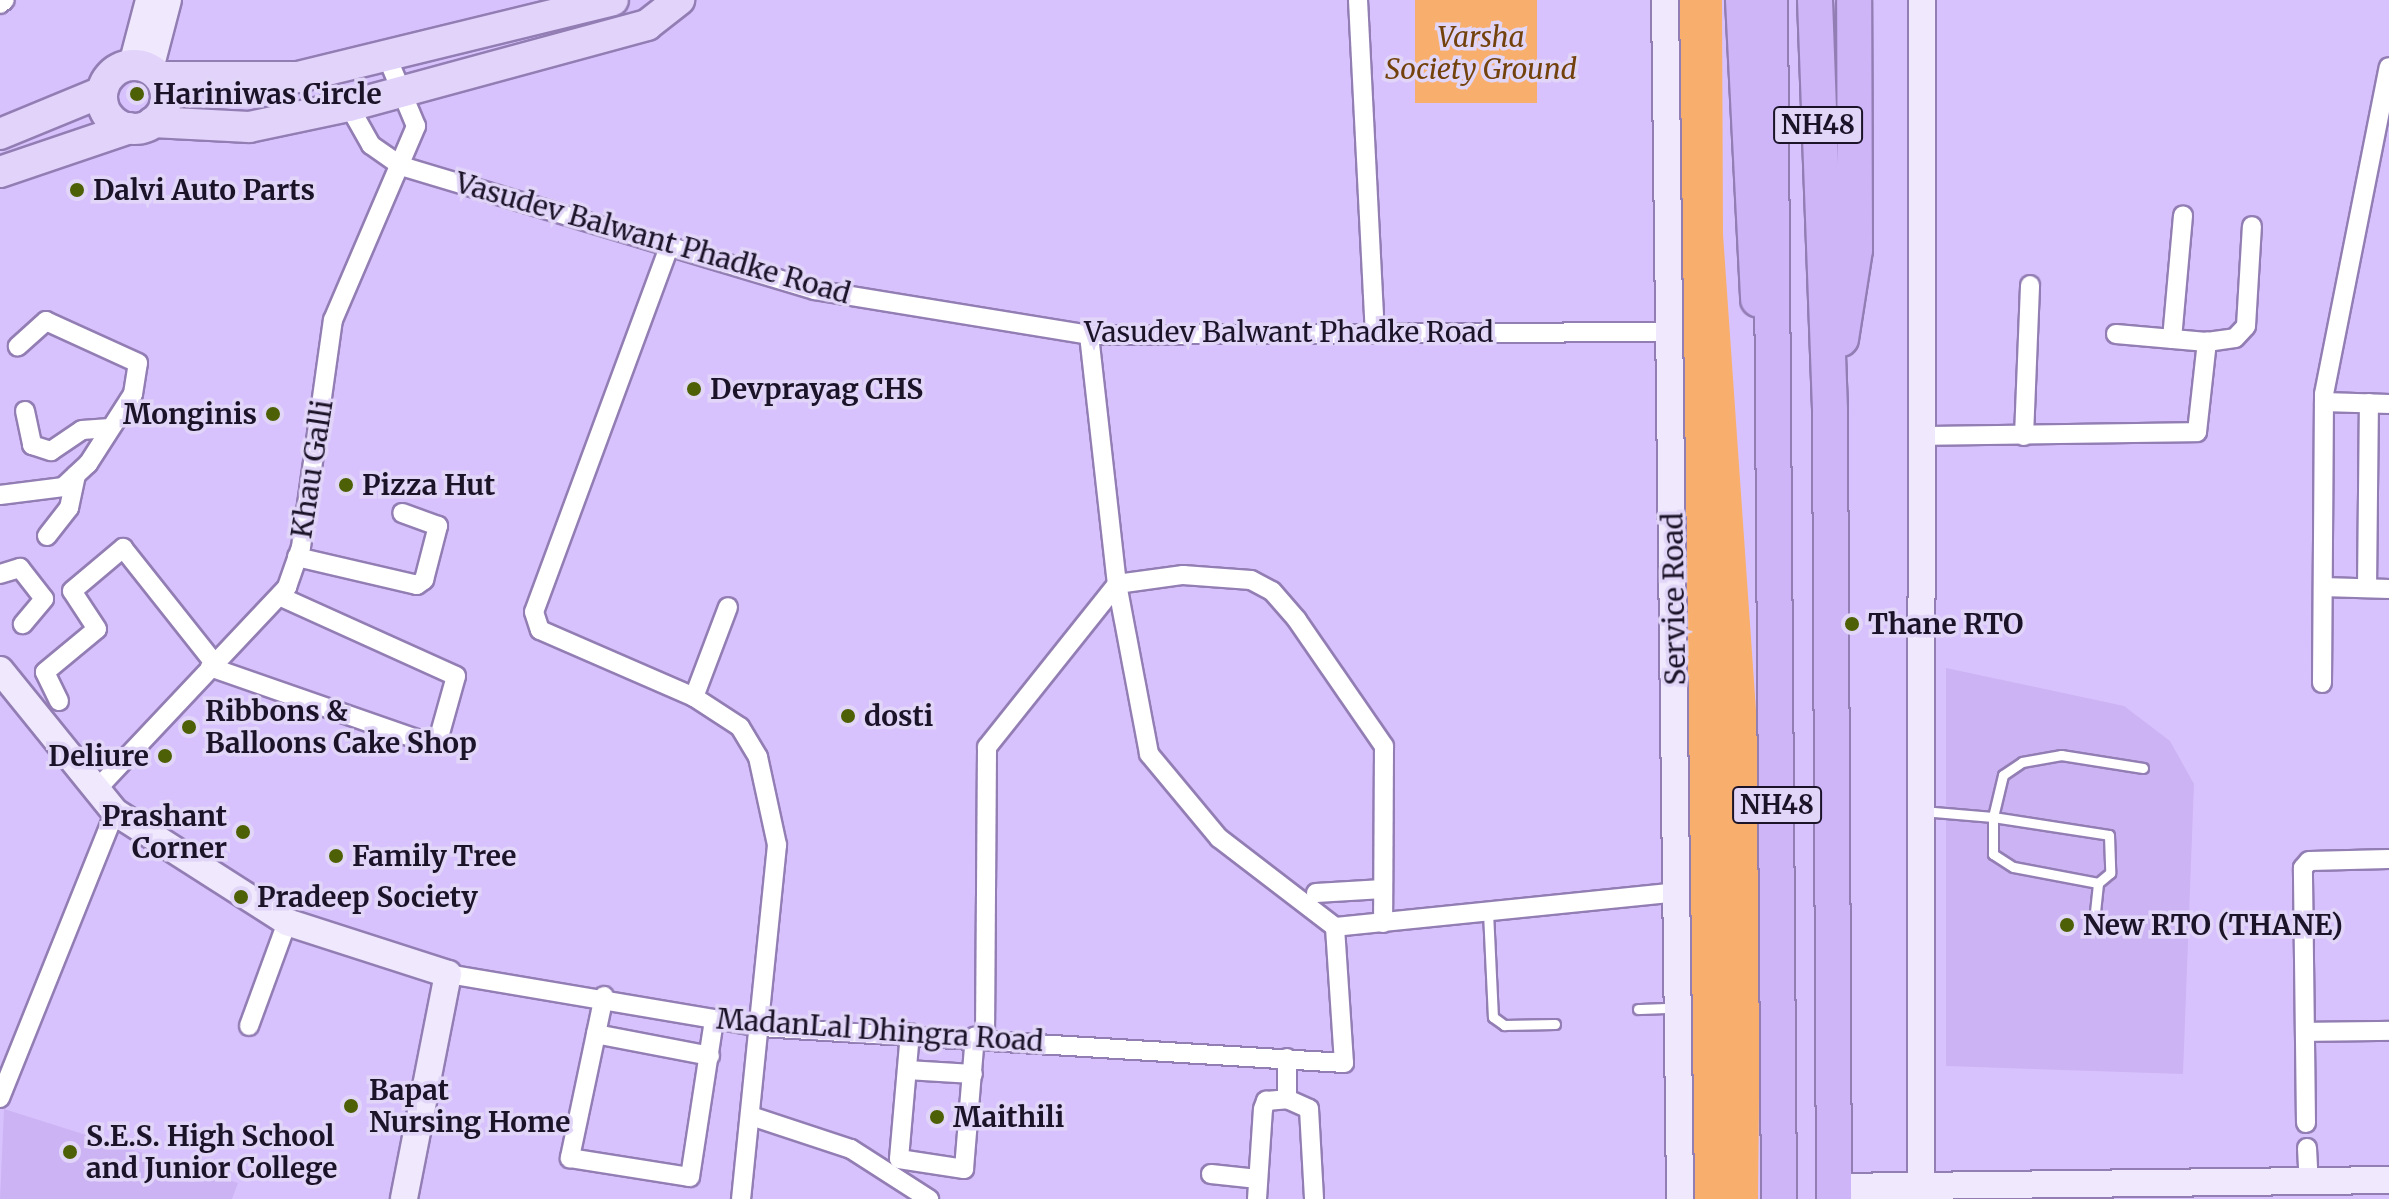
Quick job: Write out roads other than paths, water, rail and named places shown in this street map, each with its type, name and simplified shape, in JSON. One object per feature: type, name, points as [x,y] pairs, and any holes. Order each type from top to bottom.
[{"type":"highway","points":[[1743,0],[1750,251],[1774,411]]},
{"type":"highway","name":"NH48","points":[[1770,0],[1779,1199]]},
{"type":"highway","name":"NH48","points":[[1815,0],[1830,411],[1834,1193]]},
{"type":"highway","points":[[1830,411],[1855,250],[1854,0]]},
{"type":"main road","points":[[0,134],[102,92],[112,73],[147,70],[298,77],[613,0]]},
{"type":"main road","points":[[102,92],[112,120],[142,125],[249,127],[349,106],[647,25],[679,0]]},
{"type":"main road","points":[[0,172],[142,125],[165,106],[147,70]]},
{"type":"street","points":[[0,4],[5,0]]},
{"type":"street","points":[[147,70],[149,0]]},
{"type":"street","points":[[147,70],[168,0]]},
{"type":"street","points":[[1358,0],[1375,333]]},
{"type":"street","name":"Service Road","points":[[1665,0],[1680,1199]]},
{"type":"street","points":[[1921,1193],[1922,0]]},
{"type":"street","name":"Khau Galli","points":[[96,790],[279,596],[297,557],[333,320],[416,126],[387,57]]},
{"type":"street","points":[[2322,683],[2324,402],[2389,67]]},
{"type":"street","points":[[349,106],[371,145],[401,166]]},
{"type":"street","name":"Vasudev Balwant Phadke Road","points":[[401,166],[815,290],[1089,335],[1671,332]]},
{"type":"street","points":[[2172,339],[2183,215]]},
{"type":"street","points":[[2116,334],[2207,342],[2235,338],[2246,326],[2252,226]]},
{"type":"street","points":[[669,247],[534,612],[540,630],[694,697],[740,727],[768,785],[777,845],[754,1117],[741,1199]]},
{"type":"street","points":[[2024,436],[2030,285]]},
{"type":"street","points":[[18,346],[46,321],[133,355],[133,394],[76,475],[69,508],[47,536]]},
{"type":"street","points":[[1089,335],[1117,584],[1149,754],[1219,838],[1335,927],[1677,892]]},
{"type":"street","points":[[1921,436],[2197,432],[2207,342]]},
{"type":"street","points":[[2324,402],[2389,404]]},
{"type":"street","points":[[2367,588],[2369,403]]},
{"type":"street","points":[[25,411],[32,445],[51,451],[82,430],[110,428]]},
{"type":"street","points":[[0,495],[37,495],[76,475]]},
{"type":"street","points":[[297,557],[417,585],[424,580],[438,526],[402,513]]},
{"type":"street","points":[[59,701],[45,672],[97,629],[72,591],[123,548],[212,665],[425,742],[439,737],[456,676],[279,596]]},
{"type":"street","points":[[0,574],[20,568],[44,599],[23,624]]},
{"type":"street","points":[[910,1033],[899,1159],[964,1169],[973,1074],[980,1036],[987,747],[1117,584],[1216,576],[1272,591],[1384,746],[1383,923]]},
{"type":"street","points":[[2323,587],[2389,589]]},
{"type":"street","points":[[694,697],[728,607]]},
{"type":"street","name":"MadanLal Dhingra Road","points":[[0,670],[115,812],[287,922],[448,974],[604,996],[714,1021],[761,1027],[980,1036],[1344,1063],[1335,927]]},
{"type":"street","points":[[0,1098],[115,812]]},
{"type":"street","points":[[2306,1123],[2303,868],[2309,861],[2389,859]]},
{"type":"street","points":[[1316,893],[1383,889]]},
{"type":"street","points":[[249,1026],[287,922]]},
{"type":"street","points":[[404,1199],[448,974]]},
{"type":"street","points":[[604,996],[570,1158],[690,1177],[714,1021]]},
{"type":"street","points":[[2305,1032],[2389,1031]]},
{"type":"street","points":[[596,1034],[710,1056]]},
{"type":"street","points":[[1287,1058],[1287,1099]]},
{"type":"street","points":[[907,1070],[973,1074]]},
{"type":"street","points":[[1257,1199],[1263,1109],[1266,1101],[1287,1099],[1309,1109],[1314,1199]]},
{"type":"street","points":[[754,1117],[851,1149],[929,1199]]},
{"type":"street","points":[[2307,1148],[2309,1181]]},
{"type":"street","points":[[1211,1174],[1258,1179]]},
{"type":"street","points":[[1834,1193],[2187,1191],[2309,1181],[2389,1180]]},
{"type":"lane","points":[[2098,883],[1999,860],[1993,817],[2003,775],[2022,762],[2061,755],[2143,768]]},
{"type":"lane","points":[[1921,811],[1993,817],[2109,835],[2110,873],[2098,883],[2095,912]]},
{"type":"lane","points":[[1488,912],[1493,1017],[1504,1025],[1555,1024]]},
{"type":"lane","points":[[1638,1009],[1678,1008]]},
{"type":"place","name":"Hariniwas Circle","points":[[137,94]]},
{"type":"place","name":"Dalvi Auto Parts","points":[[77,190]]},
{"type":"place","name":"Devprayag CHS","points":[[694,389]]},
{"type":"place","name":"Monginis","points":[[273,414]]},
{"type":"place","name":"Pizza Hut","points":[[346,485]]},
{"type":"place","name":"Thane RTO","points":[[1852,624]]},
{"type":"place","name":"dosti","points":[[848,716]]},
{"type":"place","name":"Ribbons & Balloons Cake Shop","points":[[189,727]]},
{"type":"place","name":"Deliure","points":[[165,756]]},
{"type":"place","name":"Prashant Corner","points":[[243,832]]},
{"type":"place","name":"Family Tree","points":[[336,856]]},
{"type":"place","name":"Pradeep Society","points":[[241,897]]},
{"type":"place","name":"New RTO (THANE)","points":[[2067,925]]},
{"type":"place","name":"Bapat Nursing Home","points":[[351,1106]]},
{"type":"place","name":"Maithili","points":[[937,1117]]},
{"type":"place","name":"S.E.S. High School and Junior College","points":[[70,1152]]},
{"type":"park label","name":"Varsha Society Ground","points":[[1481,53]]}]
